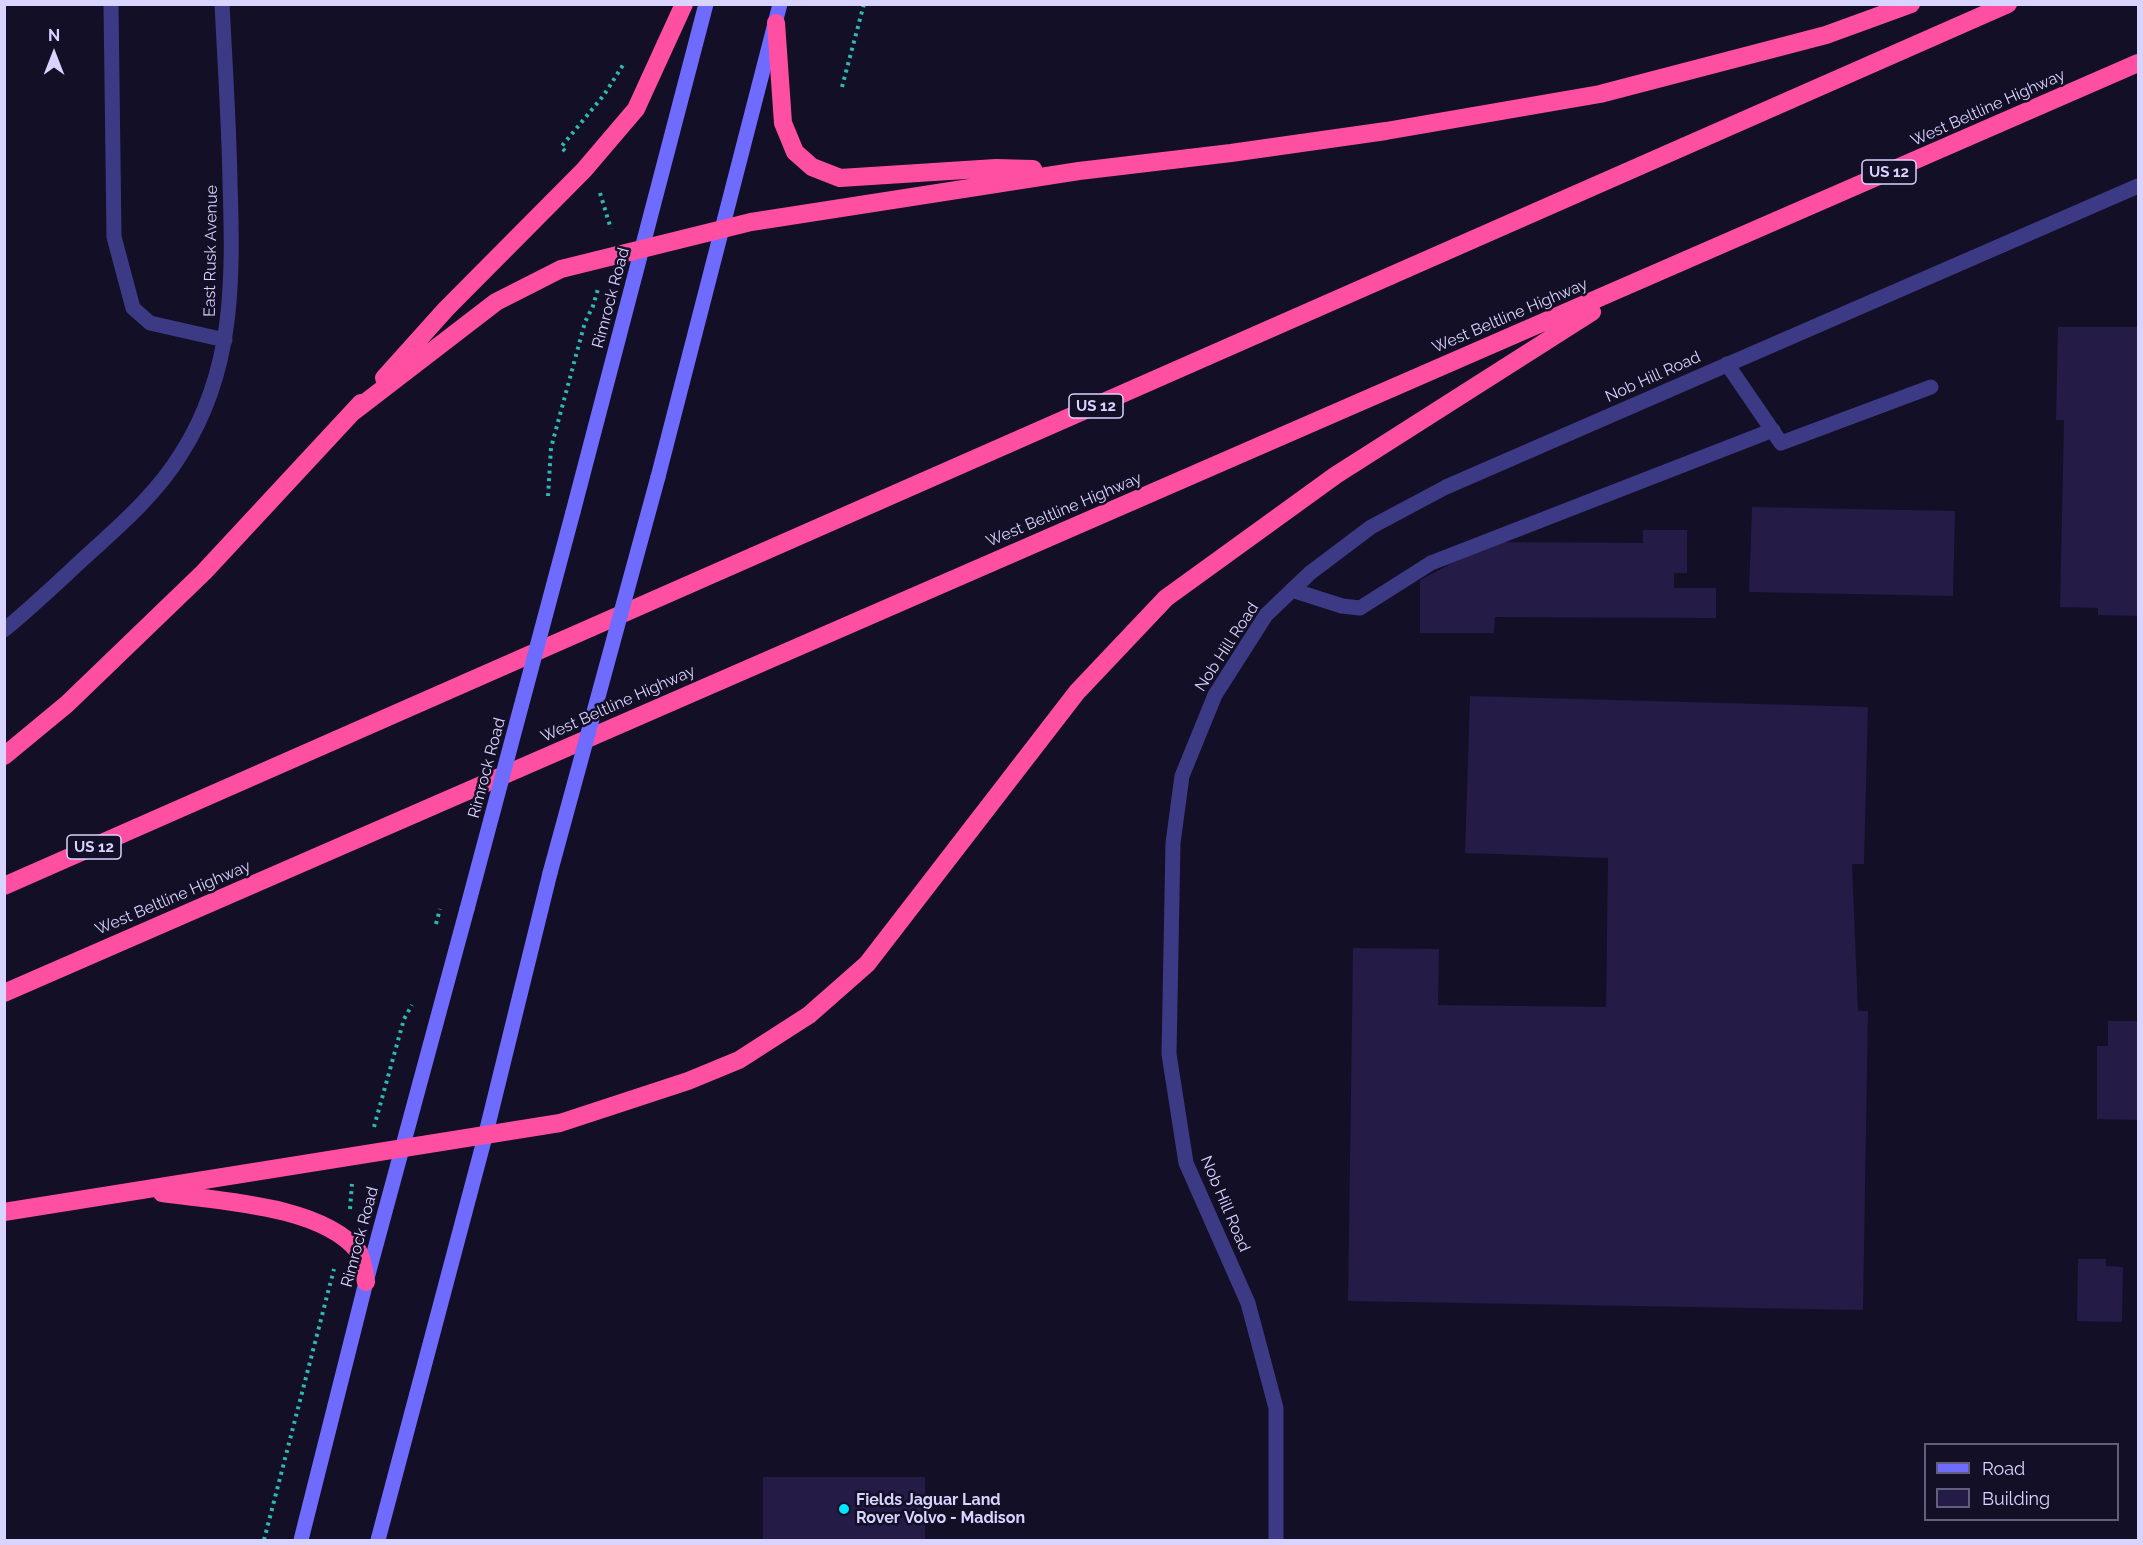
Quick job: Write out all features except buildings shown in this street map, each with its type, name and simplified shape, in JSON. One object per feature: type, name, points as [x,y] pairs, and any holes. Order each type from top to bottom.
[{"type":"highway","points":[[4,756],[67,704],[204,572],[446,309],[584,170],[636,109],[684,4]]},
{"type":"highway","points":[[353,412],[496,302],[561,269],[774,219],[1079,171],[1320,140],[1600,94],[1826,35],[1911,4]]},
{"type":"highway","name":"US 12","points":[[4,886],[2008,4]]},
{"type":"highway","points":[[776,23],[783,123],[795,152],[812,166],[840,178],[996,168],[1079,171]]},
{"type":"highway","name":"West Beltline Highway","points":[[4,993],[2139,63]]},
{"type":"highway","points":[[4,1212],[363,1155],[403,1146],[560,1123],[688,1081],[739,1060],[809,1015],[867,964],[1077,692],[1166,598],[1336,475],[1639,282]]},
{"type":"highway","points":[[143,1190],[292,1212],[343,1236],[360,1253],[366,1282]]},
{"type":"main road","name":"Rimrock Road","points":[[301,1540],[366,1282],[643,249],[706,4]]},
{"type":"main road","points":[[378,1540],[486,1133],[550,873],[658,477],[780,4]]},
{"type":"street","points":[[111,4],[114,237],[133,308],[150,323],[225,340]]},
{"type":"street","name":"East Rusk Avenue","points":[[4,630],[119,527],[159,485],[182,454],[206,406],[219,370],[231,310],[232,248],[222,4]]},
{"type":"street","name":"Nob Hill Road","points":[[1276,1540],[1276,1408],[1248,1303],[1186,1163],[1169,1054],[1173,843],[1182,776],[1215,695],[1266,615],[1292,590],[1371,527],[1446,487],[2139,186]]},
{"type":"street","points":[[1727,364],[1782,443],[1930,387]]},
{"type":"street","points":[[1292,590],[1342,606],[1360,608],[1441,559],[1773,430]]},
{"type":"path","points":[[842,87],[864,4]]},
{"type":"place","name":"Fields Jaguar Land Rover Volvo - Madison","points":[[844,1509]]}]
